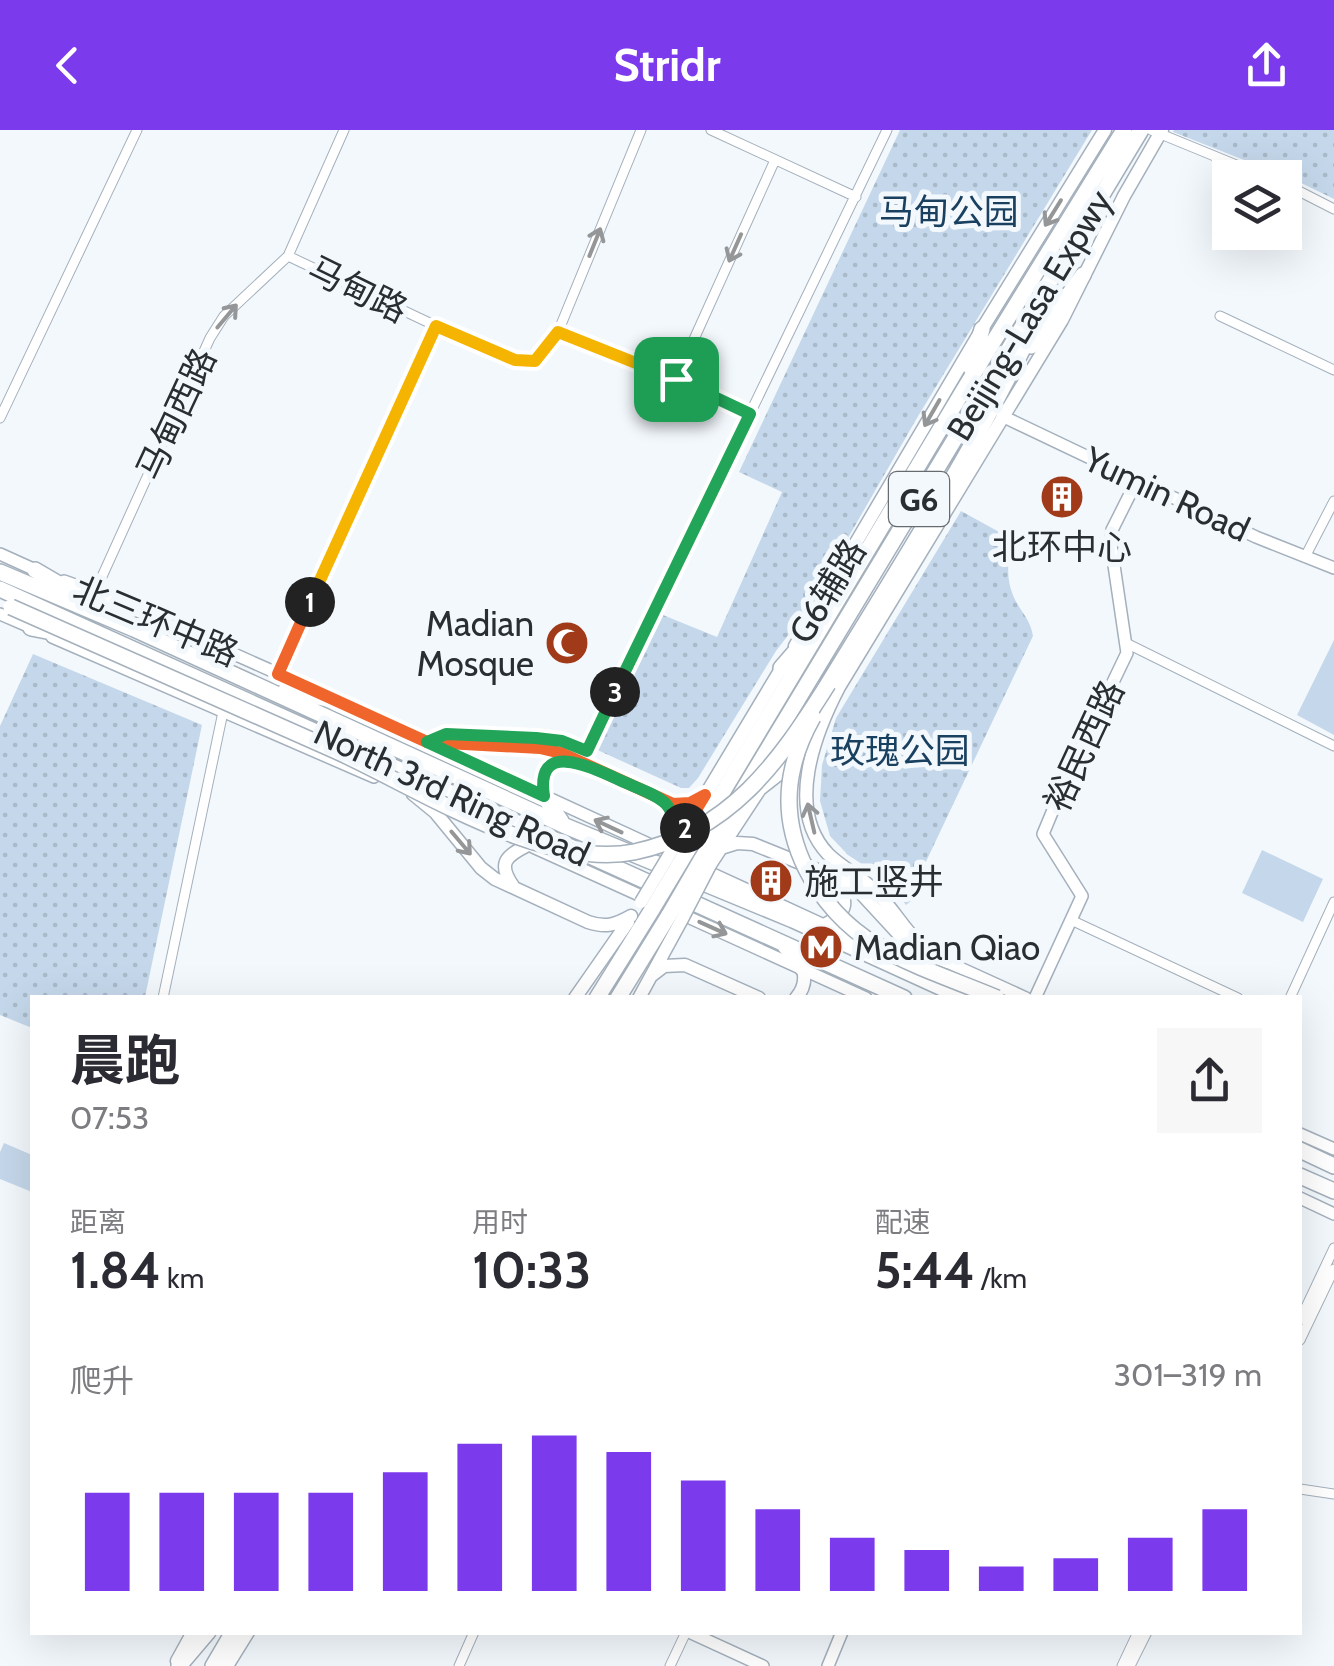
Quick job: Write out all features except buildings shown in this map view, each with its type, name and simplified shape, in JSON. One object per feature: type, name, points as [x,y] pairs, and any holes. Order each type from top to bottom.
[{"type":"highway","name":"Beijing-Lasa Expwy","points":[[698,853],[838,601],[1124,130]]},
{"type":"highway","name":"Beijing-Lasa Expwy","points":[[698,853],[762,761],[1141,130]]},
{"type":"highway","points":[[990,995],[874,944],[830,906],[809,876],[796,847],[791,823],[792,770],[801,740],[1008,378],[1076,237]]},
{"type":"highway","points":[[1008,378],[1084,275]]},
{"type":"highway","points":[[966,386],[982,329]]},
{"type":"highway","points":[[35,570],[134,629]]},
{"type":"highway","name":"North 3rd Ring Road","points":[[0,572],[138,650],[897,995]]},
{"type":"highway","name":"North 3rd Ring Road","points":[[0,588],[134,629],[563,825],[793,920],[957,995]]},
{"type":"highway","points":[[781,668],[838,601]]},
{"type":"highway","points":[[0,602],[347,756],[491,825],[553,847],[590,852],[634,852],[680,836],[719,816],[777,760],[834,686]]},
{"type":"highway","points":[[32,628],[138,650]]},
{"type":"highway","points":[[254,683],[341,702]]},
{"type":"highway","points":[[774,741],[834,686]]},
{"type":"highway","points":[[262,707],[314,751]]},
{"type":"highway","points":[[544,796],[563,825]]},
{"type":"highway","points":[[528,845],[560,843]]},
{"type":"highway","name":"G6","points":[[647,905],[698,853]]},
{"type":"highway","name":"G6","points":[[675,918],[698,853]]},
{"type":"highway","points":[[599,995],[647,905]]},
{"type":"highway","points":[[620,995],[675,918]]},
{"type":"highway","points":[[793,920],[824,925]]},
{"type":"highway","points":[[782,943],[804,968]]},
{"type":"highway","points":[[1302,1151],[1334,1166]]},
{"type":"highway","points":[[1302,1177],[1334,1192]]},
{"type":"highway","points":[[176,1666],[207,1635]]},
{"type":"highway","points":[[193,1666],[208,1635]]},
{"type":"highway","points":[[219,1666],[233,1635]]},
{"type":"main road","name":"G6辅路","points":[[698,853],[705,795],[1105,130]]},
{"type":"main road","name":"G6辅路","points":[[811,750],[834,686],[1062,320],[1157,132]]},
{"type":"main road","points":[[427,742],[540,748],[561,753],[662,800],[684,804],[705,795]]},
{"type":"main road","points":[[698,853],[738,822],[760,789],[811,750]]},
{"type":"main road","points":[[811,750],[808,806],[818,842],[882,897],[921,945],[947,962]]},
{"type":"main road","points":[[544,796],[543,776],[554,763],[564,761],[592,768]]},
{"type":"main road","points":[[413,794],[496,879],[602,927],[612,926],[647,905]]},
{"type":"main road","points":[[662,800],[698,853]]},
{"type":"main road","points":[[738,822],[753,844]]},
{"type":"main road","points":[[698,853],[737,843],[753,844],[835,877],[858,889],[916,954]]},
{"type":"main road","points":[[513,886],[504,866],[508,858],[528,845]]},
{"type":"main road","points":[[824,925],[836,920],[845,905],[845,894],[835,877]]},
{"type":"main road","points":[[577,995],[632,916]]},
{"type":"main road","points":[[640,995],[671,938],[675,918]]},
{"type":"main road","points":[[588,922],[603,942],[599,963]]},
{"type":"main road","points":[[671,938],[685,965],[752,995]]},
{"type":"main road","points":[[651,976],[664,966],[685,965]]},
{"type":"main road","points":[[798,995],[804,986],[804,968]]},
{"type":"main road","points":[[176,1666],[192,1635]]},
{"type":"main road","points":[[219,1666],[245,1635]]},
{"type":"street","points":[[0,418],[137,130]]},
{"type":"street","points":[[288,256],[344,130]]},
{"type":"street","points":[[641,130],[558,332],[676,379],[750,414]]},
{"type":"street","points":[[711,130],[856,196]]},
{"type":"street","points":[[427,742],[446,734],[536,738],[562,741],[587,751],[887,130]]},
{"type":"street","points":[[1157,132],[1225,160]]},
{"type":"street","points":[[676,379],[775,160]]},
{"type":"street","points":[[1302,192],[1334,208]]},
{"type":"street","name":"马甸路","points":[[288,256],[515,360],[535,361],[558,332]]},
{"type":"street","name":"马甸西路","points":[[94,592],[210,338],[224,316],[288,256]]},
{"type":"street","points":[[1220,316],[1334,370]]},
{"type":"street","points":[[278,674],[436,326]]},
{"type":"street","name":"Yumin Road","points":[[1002,416],[1256,537],[1334,568]]},
{"type":"street","name":"裕民西路","points":[[1035,995],[1082,896],[1043,834],[1127,653],[1110,546],[1112,530],[1136,480]]},
{"type":"street","points":[[1305,557],[1334,500]]},
{"type":"street","name":"北三环中路","points":[[0,554],[341,702],[824,925],[947,962],[1019,995]]},
{"type":"street","name":"北三环中路","points":[[0,614],[860,995]]},
{"type":"street","points":[[1126,643],[1334,746]]},
{"type":"street","points":[[165,995],[224,712]]},
{"type":"street","points":[[1291,995],[1334,902]]},
{"type":"street","points":[[1071,920],[1232,995]]},
{"type":"street","points":[[1302,1135],[1334,1149]]},
{"type":"street","points":[[1302,1199],[1334,1214]]},
{"type":"street","points":[[1302,1316],[1334,1248]]},
{"type":"street","points":[[1302,1336],[1334,1269]]},
{"type":"street","points":[[1302,1489],[1334,1494]]},
{"type":"street","points":[[459,1666],[473,1635]]},
{"type":"street","points":[[670,1666],[686,1635]]},
{"type":"street","points":[[694,1635],[763,1666]]},
{"type":"street","points":[[828,1666],[841,1635]]},
{"type":"street","points":[[1122,1666],[1137,1635]]},
{"type":"street","points":[[1130,1666],[1145,1635]]},
{"type":"green space","name":"马甸公园","points":[[900,130],[1092,130],[917,418],[803,616],[776,651],[698,778],[689,788],[681,788],[593,748],[663,615],[717,637],[782,492],[739,472]]},
{"type":"green space","points":[[1334,130],[1334,199],[1302,183],[1302,160],[1244,160],[1173,132]]},
{"type":"green space","name":"玫瑰公园","points":[[961,511],[1012,539],[1009,581],[1033,636],[922,870],[925,890],[906,905],[885,879],[848,855],[830,836],[820,801],[822,765],[836,718]]},
{"type":"green space","points":[[1334,640],[1334,735],[1297,715]]},
{"type":"green space","points":[[33,654],[202,725],[145,995],[30,995],[30,1027],[0,1015],[0,726]]},
{"type":"green space","points":[[1262,850],[1323,879],[1303,922],[1242,893]]},
{"type":"green space","points":[[4,1143],[30,1154],[30,1191],[0,1179]]},
{"type":"place","name":"北环中心","points":[[1062,497]]},
{"type":"place","name":"Madian Mosque","points":[[567,643]]},
{"type":"place","name":"施工竖井","points":[[771,881]]},
{"type":"place","name":"Madian Qiao","points":[[821,947]]},
{"type":"route","points":[[676,379],[558,332],[535,361],[515,360],[436,326],[278,674],[427,742],[540,748],[561,753],[673,804],[690,803],[705,795],[677,842],[672,812],[662,800],[592,768],[564,761],[554,763],[543,776],[544,796],[427,742],[446,734],[536,738],[562,741],[587,751],[750,414],[676,379]]}]
